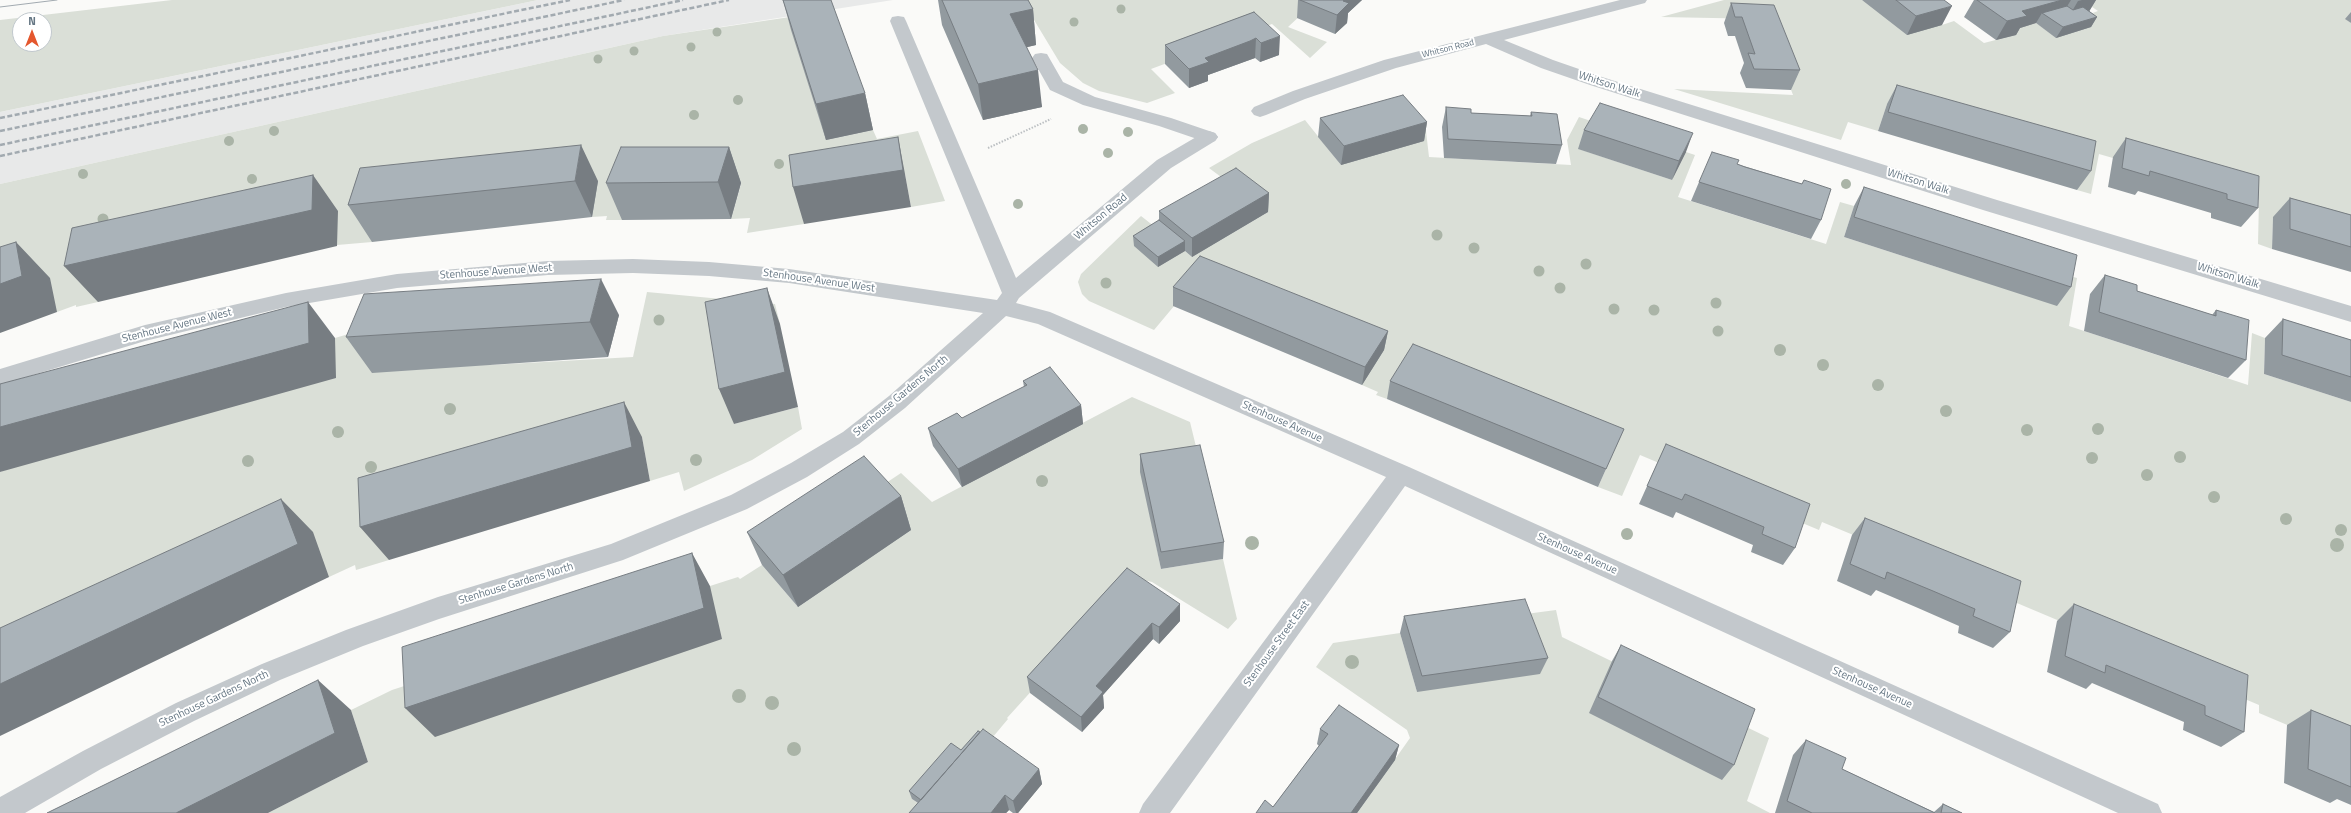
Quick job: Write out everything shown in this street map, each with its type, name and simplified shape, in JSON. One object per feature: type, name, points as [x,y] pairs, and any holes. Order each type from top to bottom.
[{"type":"street","name":"Whitson Road","points":[[1260,111],[1306,92],[1390,64],[1639,0]]},
{"type":"street","points":[[898,21],[1007,301]]},
{"type":"street","name":"Whitson Walk","points":[[1488,39],[1547,64],[1596,81],[1990,205],[2351,314]]},
{"type":"street","points":[[1042,58],[1056,86],[1088,101]]},
{"type":"street","name":"Whitson Road","points":[[1007,301],[1164,164],[1209,137],[1165,122],[1088,101]]},
{"type":"street","name":"Stenhouse Avenue West","points":[[0,377],[145,333],[286,300],[397,281],[541,269],[633,266],[716,269],[1007,301]]},
{"type":"street","name":"Stenhouse Avenue","points":[[1007,301],[1401,474],[2148,813]]},
{"type":"street","name":"Stenhouse Gardens North","points":[[0,812],[132,739],[271,672],[355,638],[438,608],[615,553],[682,527],[739,502],[799,470],[851,438],[897,402],[1007,301]]},
{"type":"street","name":"Stenhouse Street East","points":[[1153,813],[1401,474]]},
{"type":"path","points":[[1005,140],[1088,101]]},
{"type":"shaded area","points":[[172,0],[538,0],[0,112],[0,20],[12,19],[12,52],[52,52],[52,14]]},
{"type":"shaded area","points":[[538,0],[893,0],[663,36],[0,184],[0,112]]},
{"type":"shaded area","points":[[1022,0],[1317,0],[1288,27],[1327,42],[1310,58],[1272,24],[1151,69],[1175,93],[1147,103],[1099,91],[1083,83],[1060,63]]},
{"type":"shaded area","points":[[1724,0],[1862,0],[1942,25],[1954,21],[1984,43],[2015,35],[2010,30],[2036,23],[2056,37],[2087,15],[2098,11],[2082,0],[2351,0],[2351,18],[2346,19],[2351,23],[2351,240],[2273,217],[2272,249],[2258,244],[2259,200],[2099,154],[2091,194],[2077,190],[2082,161],[1887,104],[1878,131],[1848,122],[1841,140],[1674,89],[1793,95],[1765,19],[1661,17]]},
{"type":"shaded area","points":[[830,11],[826,140],[873,130],[877,139],[918,131],[945,201],[911,207],[905,174],[800,191],[804,224],[747,233],[750,218],[731,219],[741,184],[622,220],[606,220],[607,216],[592,217],[597,181],[383,205],[372,242],[105,265],[98,302],[76,307],[76,305],[57,312],[0,296],[0,184],[663,36]]},
{"type":"shaded area","points":[[1410,111],[1426,131],[1429,157],[1571,165],[1567,140],[1579,117],[1594,122],[1579,149],[1672,180],[1686,152],[1695,155],[1678,197],[1826,244],[1840,202],[1854,206],[1844,237],[1949,271],[2063,274],[2077,278],[2069,326],[2248,385],[2252,333],[2265,338],[2264,374],[2351,402],[2351,752],[2259,713],[2259,705],[2005,598],[1822,522],[1819,530],[1640,455],[1622,496],[1598,487],[1616,447],[1409,363],[1387,399],[1376,395],[1378,392],[1362,385],[1200,275],[1154,330],[1089,301],[1082,294],[1078,282],[1081,274],[1141,216],[1159,230],[1158,267],[1185,251],[1192,257],[1268,212],[1209,168],[1252,143],[1305,120],[1341,165]]},
{"type":"shaded area","points":[[647,292],[775,304],[780,324],[719,338],[734,424],[798,407],[802,429],[752,460],[684,491],[679,472],[650,481],[642,437],[387,512],[389,560],[356,570],[355,565],[329,577],[0,680],[0,472],[335,338],[362,330],[491,365],[633,357]]},
{"type":"shaded area","points":[[1132,397],[1190,422],[1200,463],[1141,472],[1161,569],[1223,559],[1237,619],[1228,629],[1152,582],[1134,578],[1007,718],[1008,719],[987,744],[912,799],[929,811],[927,813],[268,813],[368,762],[351,710],[392,690],[738,577],[740,579],[762,565],[798,607],[910,530],[874,491],[901,473],[932,502]]},
{"type":"shaded area","points":[[1556,610],[1562,637],[1769,738],[1747,801],[1770,813],[1357,813],[1410,738],[1407,730],[1316,667],[1333,643],[1400,633],[1417,692],[1518,615]]},
{"type":"building","points":[[783,0],[831,0],[865,93],[816,104]]},
{"type":"building","points":[[942,0],[1028,0],[1033,9],[1010,14],[1038,70],[978,84]]},
{"type":"building","points":[[1300,0],[1344,0],[1343,1],[1349,3],[1337,15]]},
{"type":"building","points":[[1896,0],[1944,0],[1952,6],[1916,16]]},
{"type":"building","points":[[1977,0],[2062,0],[2022,11],[2027,16],[2007,21]]},
{"type":"building","points":[[1731,3],[1774,5],[1800,70],[1754,69],[1748,53],[1755,54],[1742,17],[1735,17]]},
{"type":"building","points":[[2067,6],[2073,10],[2083,7],[2097,17],[2063,27],[2042,13]]},
{"type":"building","points":[[1254,12],[1280,36],[1261,43],[1256,38],[1205,58],[1209,62],[1189,69],[1165,45]]},
{"type":"building","points":[[1897,85],[2096,141],[2091,171],[1888,112]]},
{"type":"building","points":[[1403,95],[1427,122],[1344,146],[1320,118]]},
{"type":"building","points":[[1600,103],[1693,133],[1679,161],[1584,130]]},
{"type":"building","points":[[1446,107],[1471,109],[1471,113],[1532,116],[1531,112],[1557,114],[1562,145],[1448,139]]},
{"type":"building","points":[[898,137],[903,170],[793,187],[789,155]]},
{"type":"building","points":[[2126,138],[2259,176],[2258,208],[2227,199],[2227,194],[2150,171],[2149,176],[2122,168]]},
{"type":"building","points":[[581,145],[575,181],[348,205],[360,168]]},
{"type":"building","points":[[621,147],[729,147],[718,182],[606,183]]},
{"type":"building","points":[[1712,152],[1739,160],[1737,164],[1745,167],[1802,184],[1804,180],[1831,189],[1821,220],[1699,182]]},
{"type":"building","points":[[1236,168],[1269,193],[1192,238],[1159,211]]},
{"type":"building","points":[[313,175],[312,210],[64,266],[72,228]]},
{"type":"building","points":[[1864,187],[2077,255],[2071,287],[1854,217]]},
{"type":"building","points":[[2290,198],[2351,215],[2351,247],[2290,229]]},
{"type":"building","points":[[1159,220],[1185,241],[1158,257],[1133,236]]},
{"type":"building","points":[[16,242],[22,276],[0,284],[0,247]]},
{"type":"building","points":[[1200,256],[1388,331],[1365,367],[1173,287]]},
{"type":"building","points":[[2105,275],[2137,285],[2137,291],[2216,316],[2216,310],[2249,320],[2246,360],[2099,312]]},
{"type":"building","points":[[601,279],[590,322],[346,337],[364,294]]},
{"type":"building","points":[[767,288],[785,372],[719,389],[705,302]]},
{"type":"building","points":[[308,302],[309,343],[0,427],[0,384]]},
{"type":"building","points":[[2283,319],[2351,340],[2351,377],[2282,355]]},
{"type":"building","points":[[1413,344],[1624,429],[1606,469],[1390,381]]},
{"type":"building","points":[[1050,367],[1081,405],[958,469],[928,428],[957,413],[962,418],[1027,385],[1023,381]]},
{"type":"building","points":[[624,402],[632,447],[360,527],[358,478]]},
{"type":"building","points":[[1666,444],[1810,504],[1795,548],[1762,534],[1764,527],[1685,494],[1682,500],[1647,486]]},
{"type":"building","points":[[1200,445],[1224,542],[1161,552],[1140,454]]},
{"type":"building","points":[[864,456],[901,496],[783,575],[747,532]]},
{"type":"building","points":[[281,499],[298,544],[0,684],[0,628]]},
{"type":"building","points":[[1865,518],[2021,581],[2010,632],[1973,616],[1975,609],[1933,591],[1887,572],[1885,579],[1850,564]]},
{"type":"building","points":[[692,553],[704,608],[405,708],[402,647]]},
{"type":"building","points":[[1127,568],[1180,604],[1159,627],[1152,623],[1096,686],[1103,692],[1081,717],[1027,677]]},
{"type":"building","points":[[1525,599],[1548,658],[1422,676],[1404,616]]},
{"type":"building","points":[[2074,604],[2248,675],[2244,732],[2205,715],[2205,706],[2106,665],[2105,673],[2065,656]]},
{"type":"building","points":[[1621,645],[1755,709],[1734,765],[1598,697]]},
{"type":"building","points":[[318,680],[335,733],[176,813],[47,813]]},
{"type":"building","points":[[1339,705],[1399,745],[1351,813],[1256,813],[1265,800],[1273,807],[1328,734],[1320,729]]},
{"type":"building","points":[[2311,710],[2351,726],[2351,787],[2308,769]]},
{"type":"building","points":[[983,729],[1039,769],[1013,801],[1005,795],[991,813],[909,813]]},
{"type":"building","points":[[978,731],[980,732],[921,800],[909,791],[951,743],[961,750]]},
{"type":"building","points":[[1806,740],[1846,758],[1842,769],[1935,813],[1812,813],[1787,801]]},
{"type":"building","points":[[1943,804],[1962,813],[1941,813]]},
{"type":"tram line","points":[[0,7],[57,0]]},
{"type":"railway","points":[[0,118],[570,0]]},
{"type":"railway","points":[[0,131],[624,0]]},
{"type":"railway","points":[[0,145],[683,0]]},
{"type":"railway","points":[[0,156],[729,0]]}]
